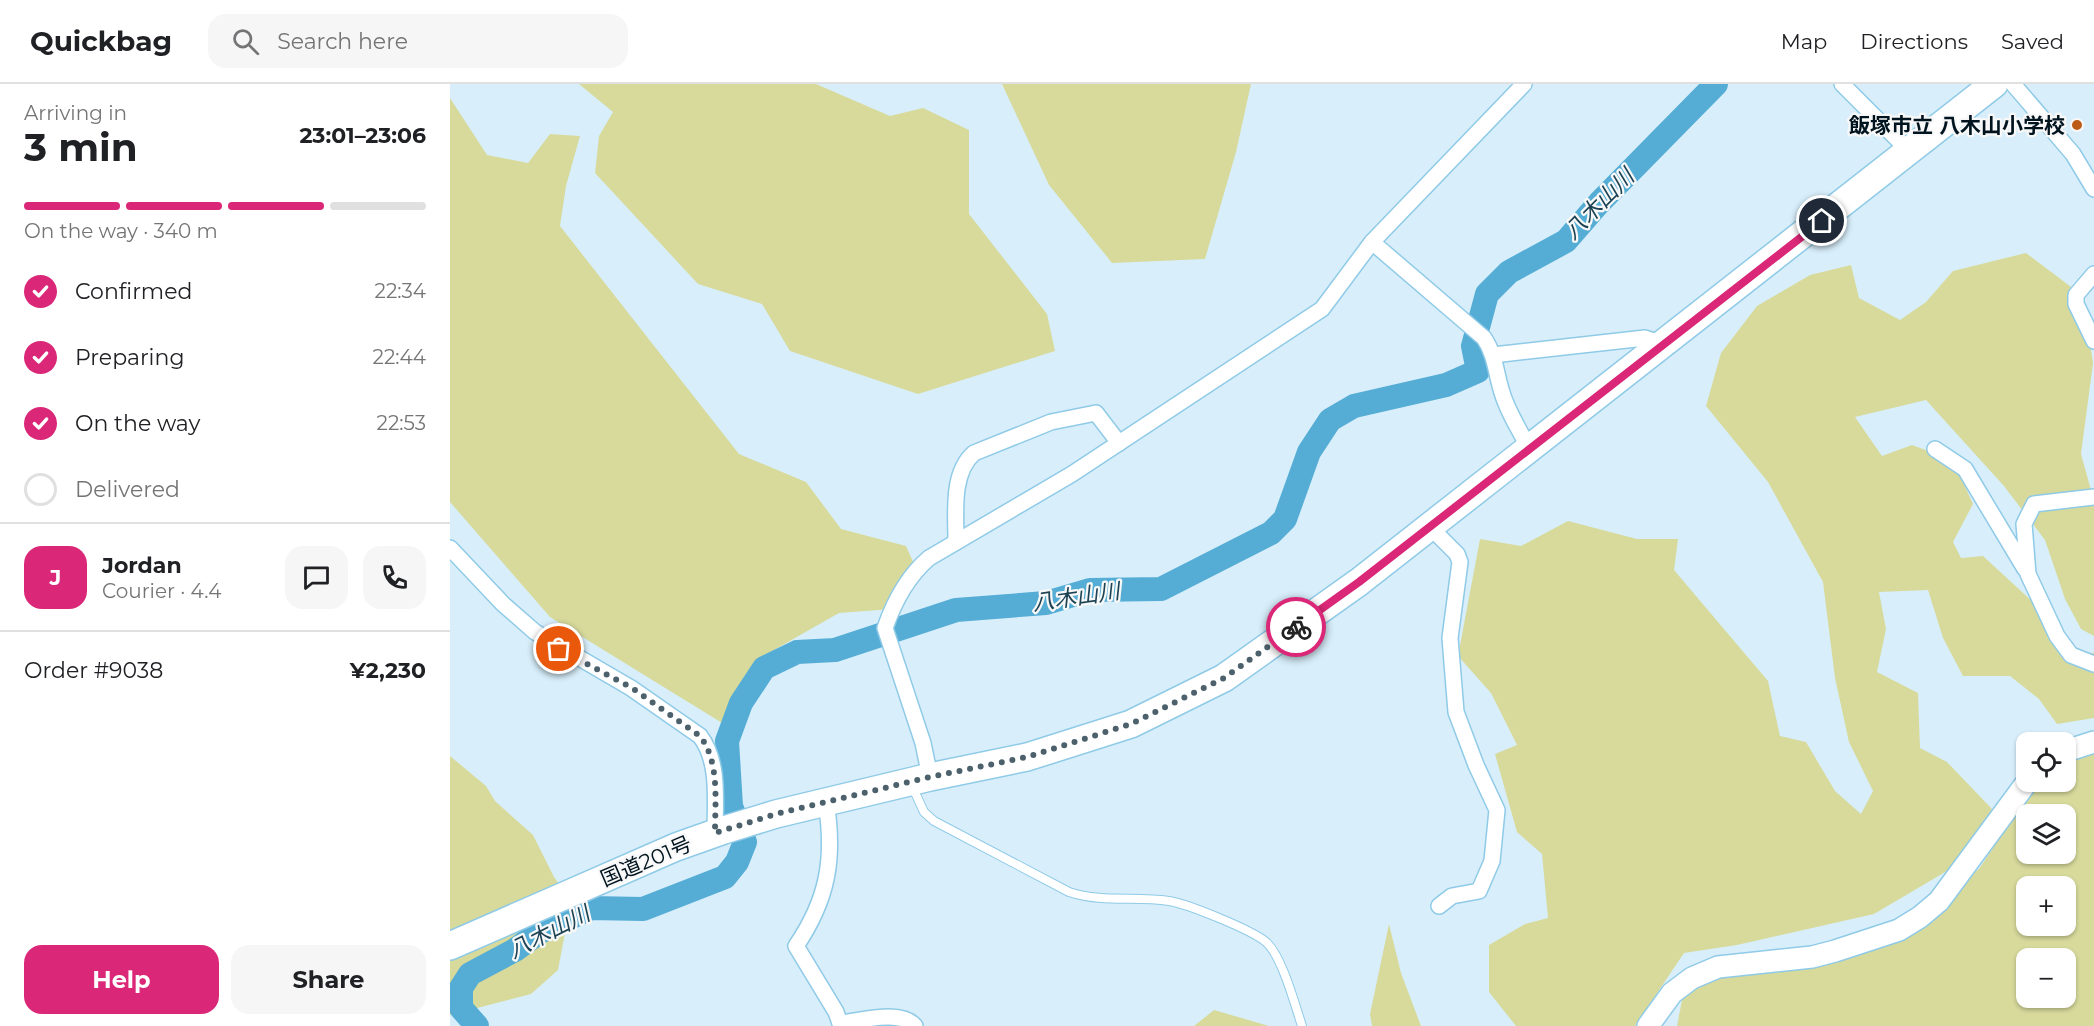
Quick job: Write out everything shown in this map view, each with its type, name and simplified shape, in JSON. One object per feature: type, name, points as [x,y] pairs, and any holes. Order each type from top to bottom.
[{"type":"highway","name":"国道201号","points":[[450,946],[729,828],[920,779],[1027,757],[1131,724],[1224,678],[1359,582],[1994,84]]},
{"type":"street","points":[[920,779],[923,743],[887,633],[891,609],[915,569],[1119,443],[1322,309],[1372,242],[1524,84]]},
{"type":"street","points":[[1842,84],[1910,152]]},
{"type":"street","points":[[2013,84],[2073,154],[2094,189]]},
{"type":"street","points":[[1372,242],[1484,338],[1493,355],[1495,374],[1505,403],[1529,448]]},
{"type":"street","points":[[2094,274],[2076,295],[2076,304],[2094,341]]},
{"type":"street","points":[[1493,355],[1645,338],[1663,344]]},
{"type":"street","points":[[956,542],[958,477],[964,462],[975,453],[1051,422],[1096,413],[1119,443]]},
{"type":"street","points":[[1935,449],[1965,469],[2028,574],[2057,636],[2071,655],[2094,664]]},
{"type":"street","points":[[2028,574],[2024,524],[2034,504],[2094,497]]},
{"type":"street","points":[[1430,526],[1457,554],[1460,562],[1450,638],[1456,712],[1476,765],[1497,810],[1492,861],[1485,882],[1479,891],[1452,896],[1439,906]]},
{"type":"street","points":[[450,548],[503,604],[535,633],[632,688],[700,736],[708,746],[729,828]]},
{"type":"street","points":[[2076,748],[2094,742]]},
{"type":"street","points":[[1648,1026],[1672,993],[1701,974],[1718,968],[1812,957],[1899,930],[1920,917],[1940,901],[2020,792]]},
{"type":"street","points":[[826,802],[830,828],[822,901],[796,946],[841,1024],[898,1017],[909,1019],[915,1026]]},
{"type":"lane","points":[[920,779],[924,812],[934,821],[1069,892],[1089,898],[1169,901],[1223,921],[1266,942],[1275,955],[1302,1026]]},
{"type":"green space","points":[[579,84],[816,84],[890,116],[923,108],[969,130],[969,214],[1047,314],[1055,351],[918,394],[790,351],[762,304],[698,284],[595,173],[599,136],[613,112]]},
{"type":"green space","points":[[1002,84],[1251,84],[1236,152],[1205,259],[1112,263],[1049,185]]},
{"type":"green space","points":[[450,98],[487,155],[528,163],[550,134],[580,136],[566,186],[560,226],[739,454],[806,482],[841,529],[906,546],[914,564],[892,609],[839,613],[760,658],[727,726],[550,617],[450,502]]},
{"type":"green space","points":[[2026,253],[2083,296],[2093,363],[2081,454],[2094,501],[2094,636],[2081,629],[2065,599],[2045,540],[2004,486],[1926,400],[1855,417],[1882,456],[1912,445],[1953,460],[1973,504],[1953,542],[1961,558],[1983,556],[2047,615],[2075,652],[2094,653],[2094,718],[2057,724],[2039,699],[2010,676],[1963,676],[1943,638],[1928,590],[1879,592],[1886,629],[1877,672],[1918,693],[1920,748],[1947,762],[1992,809],[1957,865],[1874,914],[1737,945],[1684,953],[1635,1026],[1516,1026],[1489,992],[1489,945],[1525,924],[1548,918],[1542,854],[1517,832],[1495,754],[1517,745],[1491,693],[1458,656],[1480,539],[1521,546],[1568,521],[1637,539],[1678,539],[1674,570],[1768,681],[1780,736],[1806,742],[1835,791],[1861,814],[1873,791],[1849,742],[1835,678],[1823,582],[1768,482],[1706,406],[1721,353],[1757,306],[1810,275],[1851,265],[1859,298],[1900,320],[1926,302],[1953,271]]},
{"type":"green space","points":[[2094,744],[2094,1026],[1677,1026],[1682,1000],[1709,969],[1879,942],[1979,869],[2016,813],[2016,864],[2076,864],[2076,804],[2023,804],[2033,792],[2076,792],[2076,749]]},
{"type":"green space","points":[[450,756],[486,786],[495,801],[533,835],[554,877],[571,901],[558,970],[531,994],[450,1015]]},
{"type":"green space","points":[[1389,924],[1401,973],[1421,1026],[1372,1026],[1370,1014]]},
{"type":"green space","points":[[1214,1010],[1269,1026],[1194,1026]]},
{"type":"waterway","name":"八木山川","points":[[477,1026],[461,1008],[461,988],[470,974],[515,950],[538,933],[591,908],[643,909],[725,877],[737,862],[745,842],[731,806],[727,741],[741,703],[764,668],[797,652],[835,650],[956,610],[1046,603],[1090,590],[1161,589],[1271,533],[1285,519],[1309,452],[1330,420],[1354,406],[1446,385],[1478,371],[1473,346],[1487,294],[1509,272],[1566,241],[1599,203],[1716,84]]},
{"type":"way so far","points":[[559,649],[632,688],[700,736],[708,746],[714,771],[715,833],[776,814],[930,777],[1027,757],[1131,724],[1224,678],[1296,627]]},
{"type":"place","name":"飯塚市立 八木山小学校","points":[[2077,125]]},
{"type":"route","points":[[1296,627],[1359,582],[1822,221]]}]
